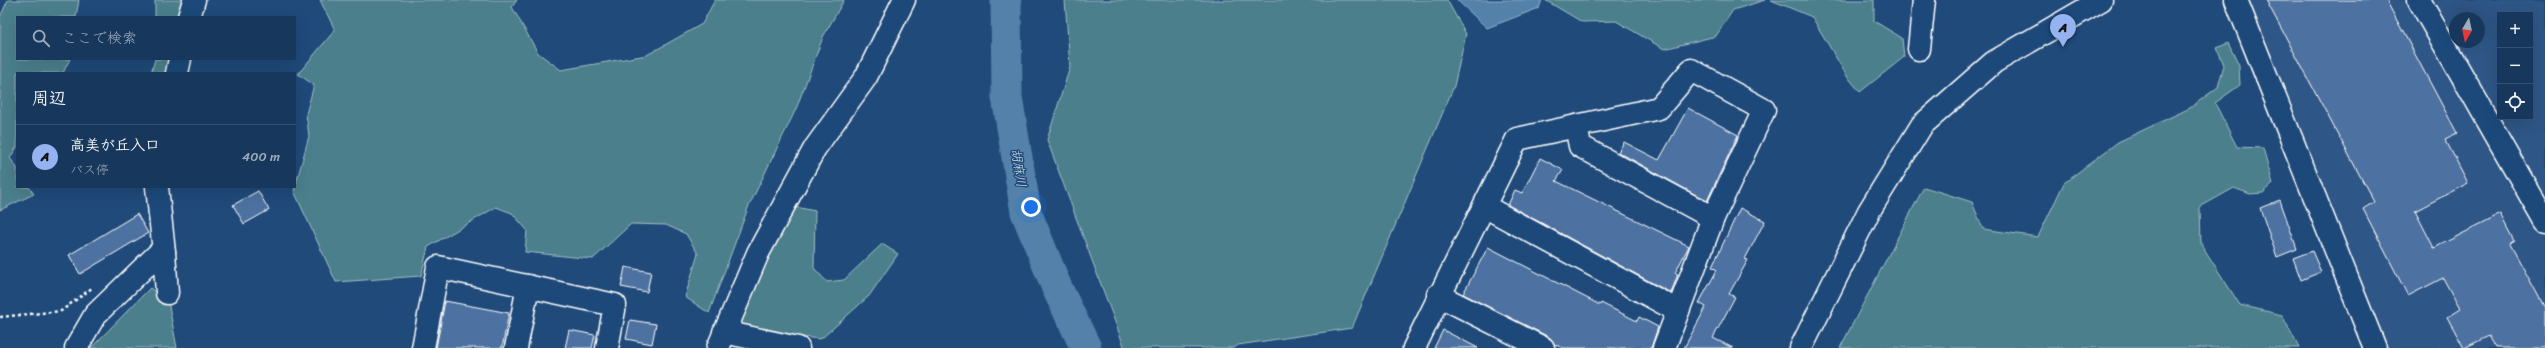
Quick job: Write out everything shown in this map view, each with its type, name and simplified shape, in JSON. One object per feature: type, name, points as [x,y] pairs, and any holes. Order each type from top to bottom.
[{"type":"street","points":[[189,16],[194,0]]},
{"type":"street","points":[[798,348],[721,340],[758,253],[815,148],[866,77],[904,0]]},
{"type":"street","points":[[1919,48],[1924,0]]},
{"type":"street","points":[[2236,0],[2374,348]]},
{"type":"street","points":[[2419,0],[2545,221]]},
{"type":"street","points":[[1801,348],[1869,211],[1922,125],[1994,62],[2097,1]]},
{"type":"street","points":[[177,72],[180,60]]},
{"type":"street","points":[[1414,348],[1438,295],[1517,139],[1659,108],[1690,70],[1764,110],[1713,218],[1664,348]]},
{"type":"street","points":[[1576,126],[1580,146],[1713,218]]},
{"type":"street","points":[[157,188],[167,293]]},
{"type":"street","points":[[1484,206],[1678,311]]},
{"type":"street","points":[[76,348],[95,315],[159,253],[164,252]]},
{"type":"street","points":[[422,348],[438,267],[615,305],[607,348]]},
{"type":"street","points":[[516,348],[528,286]]},
{"type":"street","points":[[1438,295],[1543,348]]},
{"type":"path","points":[[0,317],[61,311],[93,287]]},
{"type":"shaded area","points":[[1457,0],[1542,0],[1539,8],[1487,28]]},
{"type":"shaded area","points":[[2248,0],[2545,0],[2545,348],[2387,348]]},
{"type":"green space","points":[[8,0],[79,0],[76,16],[16,16],[16,60],[70,60],[64,72],[16,72],[16,149],[10,158],[16,167],[16,188],[30,188],[34,194],[0,210],[0,17]]},
{"type":"green space","points":[[155,0],[184,0],[181,16],[155,16]]},
{"type":"green space","points":[[320,0],[517,0],[512,7],[538,53],[561,70],[647,55],[702,24],[715,0],[844,0],[823,37],[796,109],[748,208],[709,313],[685,297],[698,254],[686,234],[666,225],[631,224],[593,259],[525,252],[527,230],[512,213],[496,207],[428,247],[421,276],[336,282],[294,191],[309,136],[306,114],[314,85],[298,74],[335,30]]},
{"type":"green space","points":[[1065,0],[1447,0],[1466,34],[1454,86],[1352,328],[1238,345],[1234,348],[1128,348],[1124,346],[1047,140],[1070,67]]},
{"type":"green space","points":[[1545,0],[1765,0],[1733,10],[1716,36],[1664,49],[1616,21],[1582,22]]},
{"type":"green space","points":[[1771,0],[1874,0],[1874,21],[1902,38],[1904,57],[1860,92],[1847,76],[1812,17]]},
{"type":"green space","points":[[2228,43],[2239,66],[2240,85],[2215,103],[2237,147],[2263,148],[2273,184],[2263,193],[2250,194],[2234,188],[2200,207],[2201,244],[2240,305],[2282,315],[2299,348],[1840,348],[1924,187],[1972,202],[1983,229],[2038,237],[2064,183],[2118,142],[2190,108],[2218,87],[2224,65],[2217,48]]},
{"type":"green space","points":[[155,60],[173,60],[170,72],[151,72]]},
{"type":"green space","points":[[796,207],[815,211],[814,268],[827,282],[844,280],[882,244],[898,254],[869,296],[821,339],[735,330],[761,264]]},
{"type":"green space","points":[[150,288],[168,301],[177,348],[91,348]]},
{"type":"building","points":[[2266,0],[2386,0],[2457,133],[2445,139],[2468,183],[2415,211],[2434,248],[2501,214],[2515,241],[2510,244],[2545,308],[2545,348],[2496,348],[2489,336],[2464,348],[2447,317],[2460,309],[2443,278],[2408,296],[2363,209],[2374,202]]},
{"type":"building","points":[[1688,108],[1738,135],[1707,201],[1618,152],[1624,142],[1659,160]]},
{"type":"building","points":[[1540,158],[1563,170],[1556,181],[1689,246],[1675,273],[1678,274],[1671,293],[1508,205],[1515,190],[1522,193]]},
{"type":"building","points":[[258,191],[269,210],[244,224],[233,205]]},
{"type":"building","points":[[2280,200],[2297,249],[2277,257],[2260,208]]},
{"type":"building","points":[[1740,208],[1765,221],[1745,259],[1748,260],[1729,294],[1735,297],[1713,338],[1733,348],[1684,348],[1706,307],[1699,303],[1717,270],[1712,267]]},
{"type":"building","points":[[137,214],[148,233],[80,274],[69,255]]},
{"type":"building","points":[[1488,247],[1600,305],[1601,303],[1637,321],[1639,317],[1658,327],[1651,348],[1563,348],[1554,344],[1549,337],[1463,294]]},
{"type":"building","points":[[2312,251],[2321,272],[2301,280],[2293,258]]},
{"type":"building","points":[[625,267],[651,272],[647,292],[621,287]]},
{"type":"building","points":[[445,301],[509,313],[502,348],[436,348]]},
{"type":"building","points":[[630,320],[656,324],[652,344],[626,339]]},
{"type":"building","points":[[569,330],[595,335],[592,348],[565,348]]},
{"type":"building","points":[[1443,330],[1478,348],[1434,348]]},
{"type":"waterway","name":"胡麻川","points":[[1006,0],[1007,97],[1026,212],[1057,288],[1086,348]]},
{"type":"place","name":"高美が丘入口","points":[[2063,47]]}]
